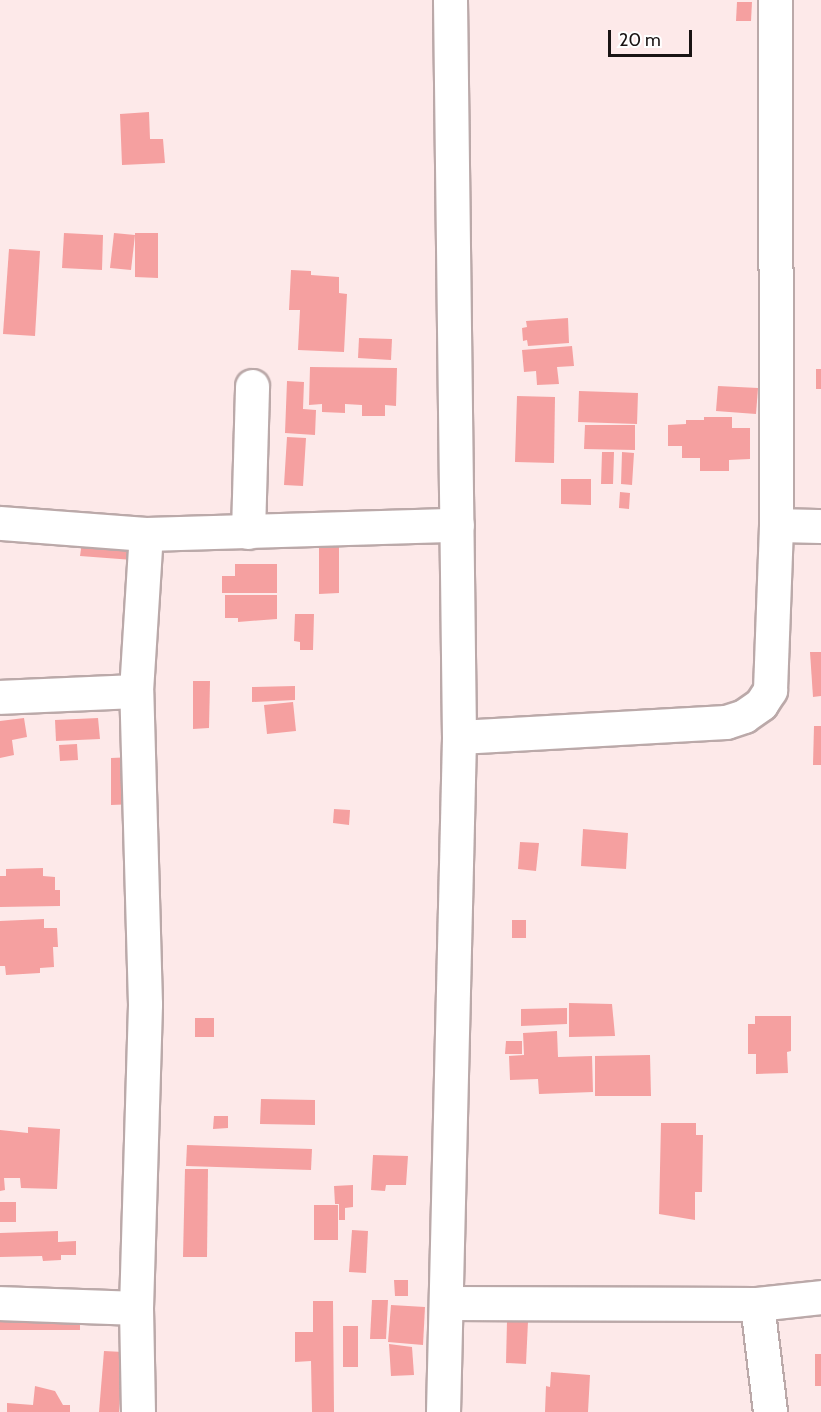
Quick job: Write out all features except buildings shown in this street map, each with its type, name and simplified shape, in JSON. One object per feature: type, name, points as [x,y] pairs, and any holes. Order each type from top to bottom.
[{"type":"street","points":[[443,1412],[459,737],[450,0]]},
{"type":"street","points":[[459,737],[726,722],[744,716],[761,704],[770,690],[776,525],[776,0]]},
{"type":"street","points":[[248,532],[252,386]]},
{"type":"street","points":[[0,523],[146,534],[457,525]]},
{"type":"street","points":[[776,525],[821,526]]},
{"type":"street","points":[[138,1412],[136,1308],[145,1004],[136,691],[146,534]]},
{"type":"street","points":[[0,697],[136,691]]},
{"type":"street","points":[[447,1303],[757,1304],[821,1298]]},
{"type":"street","points":[[0,1304],[136,1308]]},
{"type":"street","points":[[757,1304],[770,1412]]}]
